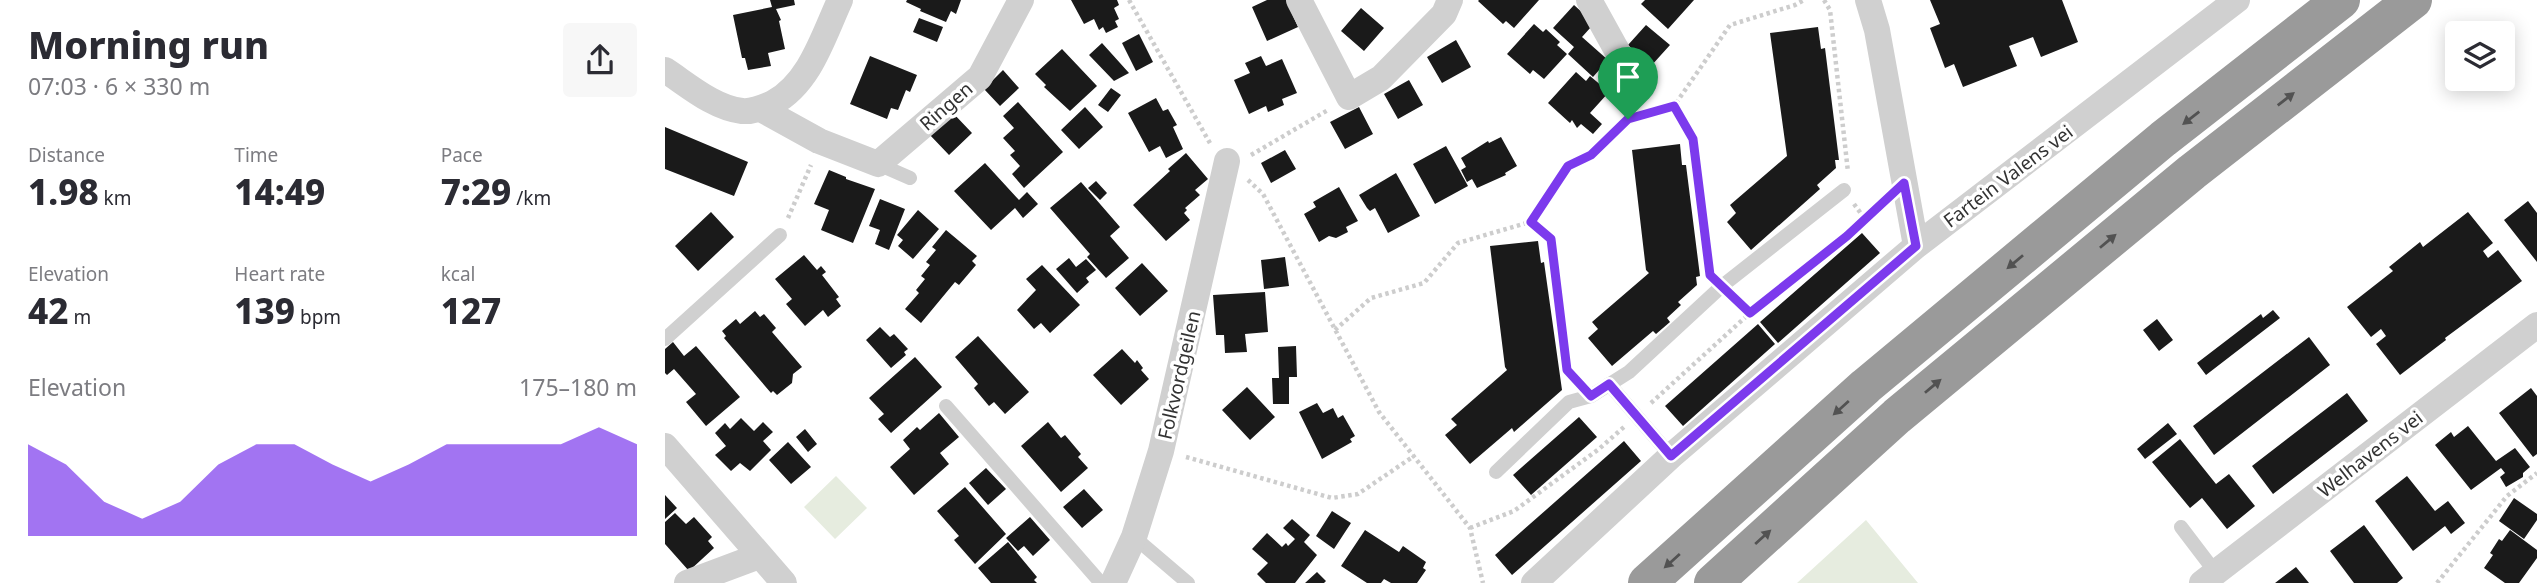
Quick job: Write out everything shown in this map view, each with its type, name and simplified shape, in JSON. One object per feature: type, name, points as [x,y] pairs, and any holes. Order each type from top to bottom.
[{"type":"highway","points":[[1647,583],[1866,386],[2163,139],[2341,0]]},
{"type":"highway","points":[[1713,583],[1918,398],[2192,172],[2413,0]]},
{"type":"street","points":[[665,70],[717,103],[742,111],[761,109],[789,94],[805,75],[839,0]]},
{"type":"street","name":"Ringen","points":[[878,164],[980,77],[1021,0]]},
{"type":"street","points":[[1299,0],[1349,97],[1381,78],[1444,13],[1450,0]]},
{"type":"street","points":[[1589,0],[1636,85]]},
{"type":"street","points":[[1868,0],[1877,30],[1916,246]]},
{"type":"street","name":"Fartein Valens vei","points":[[1534,583],[1671,456],[1916,246],[2237,0]]},
{"type":"street","points":[[761,109],[819,141],[878,164]]},
{"type":"street","name":"Folkvordgeilen","points":[[1113,583],[1134,537],[1161,451],[1227,161]]},
{"type":"street","name":"Welhavens vei","points":[[2209,578],[2537,325]]},
{"type":"street","points":[[665,446],[783,583]]},
{"type":"street","points":[[687,583],[759,556]]},
{"type":"lane","points":[[878,164],[909,178]]},
{"type":"lane","points":[[1496,472],[1569,402],[1591,396],[1629,372],[1722,286],[1844,190]]},
{"type":"lane","points":[[665,339],[781,235]]},
{"type":"lane","points":[[1609,384],[1671,456]]},
{"type":"lane","points":[[946,406],[1101,583]]},
{"type":"lane","points":[[2182,527],[2209,578]]},
{"type":"lane","points":[[1134,537],[1174,568],[1188,583]]},
{"type":"path","points":[[1129,0],[1207,141],[1262,194],[1379,412],[1470,528],[1483,583]]},
{"type":"path","points":[[1335,330],[1371,298],[1424,284],[1458,243],[1531,222],[1568,166],[1591,155],[1628,119],[1674,106],[1730,25],[1804,0]]},
{"type":"path","points":[[1824,0],[1830,10],[1849,180],[1844,190],[1865,219]]},
{"type":"path","points":[[1227,161],[1255,153],[1349,97]]},
{"type":"path","points":[[1674,106],[1693,139],[1710,275],[1750,313]]},
{"type":"path","points":[[781,235],[819,141]]},
{"type":"path","points":[[1470,528],[1514,511],[1599,449],[1750,313],[1865,219],[1904,183]]},
{"type":"path","points":[[1531,222],[1551,239],[1567,370],[1591,396]]},
{"type":"path","points":[[1161,451],[1332,498],[1358,495],[1414,456]]},
{"type":"path","points":[[2437,583],[2507,496],[2537,473]]},
{"type":"shaded area","points":[[836,476],[867,508],[835,539],[804,507]]},
{"type":"shaded area","points":[[1866,520],[1918,583],[1797,583]]},
{"type":"building","points":[[770,0],[794,0],[795,5],[776,9],[781,20],[779,21],[785,49],[768,53],[771,66],[748,70],[745,58],[742,58],[733,15],[772,7]]},
{"type":"building","points":[[961,0],[956,14],[951,11],[946,22],[920,11],[921,9],[906,2]]},
{"type":"building","points":[[1071,0],[1117,0],[1119,5],[1114,8],[1119,19],[1115,21],[1118,27],[1106,33],[1103,27],[1099,30],[1094,19],[1084,24]]},
{"type":"building","points":[[1267,0],[1286,0],[1298,27],[1267,41],[1252,7]]},
{"type":"building","points":[[1479,0],[1539,0],[1514,28],[1506,21],[1503,24]]},
{"type":"building","points":[[1645,0],[1694,0],[1668,29],[1641,4]]},
{"type":"building","points":[[1930,0],[2062,0],[2078,42],[2041,57],[2033,37],[2009,46],[2017,66],[1963,87],[1954,64],[1945,68],[1930,28],[1940,24]]},
{"type":"building","points":[[1574,5],[1584,14],[1591,27],[1582,37],[1608,60],[1593,77],[1568,54],[1574,47],[1553,28]]},
{"type":"building","points":[[1361,8],[1384,28],[1364,51],[1341,31]]},
{"type":"building","points":[[919,18],[943,27],[937,42],[913,32]]},
{"type":"building","points":[[1534,24],[1543,32],[1546,29],[1560,42],[1557,45],[1567,54],[1544,79],[1533,70],[1530,74],[1507,54]]},
{"type":"building","points":[[1646,25],[1670,45],[1651,66],[1628,45]]},
{"type":"building","points":[[1818,27],[1821,49],[1825,48],[1839,160],[1835,160],[1836,168],[1817,185],[1820,189],[1751,250],[1727,222],[1736,213],[1730,205],[1787,156],[1770,33]]},
{"type":"building","points":[[1139,34],[1153,62],[1136,71],[1122,43]]},
{"type":"building","points":[[1456,40],[1471,67],[1442,83],[1427,57]]},
{"type":"building","points":[[1102,43],[1129,73],[1114,81],[1089,55]]},
{"type":"building","points":[[1062,49],[1097,86],[1070,111],[1044,87],[1046,85],[1035,74]]},
{"type":"building","points":[[870,56],[917,75],[910,92],[906,90],[898,110],[891,108],[887,119],[850,104]]},
{"type":"building","points":[[1261,56],[1266,66],[1282,59],[1297,93],[1282,99],[1284,105],[1268,112],[1266,106],[1249,114],[1234,80],[1250,73],[1245,63]]},
{"type":"building","points":[[1003,70],[1019,88],[1000,106],[984,89]]},
{"type":"building","points":[[1576,72],[1586,81],[1590,76],[1609,92],[1590,113],[1602,124],[1593,134],[1581,124],[1577,128],[1572,120],[1570,123],[1548,103]]},
{"type":"building","points":[[1409,80],[1423,105],[1398,119],[1384,94]]},
{"type":"building","points":[[1111,88],[1121,95],[1108,112],[1098,105]]},
{"type":"building","points":[[1156,98],[1163,111],[1168,109],[1177,125],[1173,127],[1183,149],[1166,158],[1160,146],[1149,152],[1128,113]]},
{"type":"building","points":[[1018,102],[1063,152],[1024,188],[1012,174],[1020,166],[1010,155],[1015,151],[1003,138],[1014,128],[1003,116]]},
{"type":"building","points":[[1085,107],[1103,127],[1079,149],[1061,130]]},
{"type":"building","points":[[1359,107],[1373,134],[1345,149],[1330,122]]},
{"type":"building","points":[[953,113],[972,133],[949,155],[929,134]]},
{"type":"building","points":[[665,127],[748,162],[734,196],[665,169]]},
{"type":"building","points":[[1501,137],[1517,166],[1505,173],[1506,175],[1477,188],[1472,179],[1467,182],[1461,170],[1466,167],[1461,158],[1488,141],[1489,143]]},
{"type":"building","points":[[1680,144],[1682,165],[1686,165],[1700,276],[1696,277],[1697,285],[1678,302],[1681,305],[1667,318],[1670,322],[1656,334],[1653,331],[1612,366],[1588,338],[1598,329],[1592,322],[1649,273],[1646,270],[1632,150]]},
{"type":"building","points":[[1446,146],[1468,186],[1435,204],[1413,164]]},
{"type":"building","points":[[1285,150],[1296,169],[1271,183],[1261,163]]},
{"type":"building","points":[[1186,153],[1208,179],[1195,190],[1200,195],[1185,208],[1187,210],[1184,213],[1190,220],[1166,241],[1133,205]]},
{"type":"building","points":[[985,163],[1019,200],[1027,192],[1038,204],[1023,218],[1015,208],[991,230],[954,191]]},
{"type":"building","points":[[829,170],[875,189],[853,243],[821,230],[829,210],[814,204]]},
{"type":"building","points":[[1396,173],[1420,216],[1388,233],[1375,208],[1370,211],[1359,195]]},
{"type":"building","points":[[1096,181],[1107,193],[1100,200],[1088,188]]},
{"type":"building","points":[[1081,182],[1120,227],[1110,236],[1129,258],[1106,278],[1087,257],[1090,254],[1050,208]]},
{"type":"building","points":[[1339,187],[1358,221],[1346,227],[1348,232],[1336,238],[1329,236],[1319,242],[1304,214],[1316,207],[1313,202]]},
{"type":"building","points":[[880,199],[905,209],[889,250],[875,244],[880,230],[869,226]]},
{"type":"building","points":[[2528,201],[2537,213],[2537,262],[2504,220]]},
{"type":"building","points":[[918,210],[939,229],[913,259],[898,246],[903,240],[897,235]]},
{"type":"building","points":[[711,212],[734,237],[698,271],[675,246]]},
{"type":"building","points":[[2468,212],[2493,243],[2483,251],[2488,258],[2498,250],[2522,281],[2400,375],[2376,344],[2386,336],[2381,329],[2371,337],[2347,307],[2393,271],[2389,267],[2420,242],[2423,247]]},
{"type":"building","points":[[946,230],[977,256],[972,261],[976,265],[959,285],[955,282],[921,323],[905,309],[919,293],[916,290],[925,279],[921,276],[930,265],[926,262],[936,250],[932,247]]},
{"type":"building","points":[[1862,233],[1880,253],[1778,343],[1760,322]]},
{"type":"building","points":[[1538,241],[1541,263],[1544,262],[1562,390],[1514,432],[1512,428],[1470,464],[1445,435],[1457,425],[1451,419],[1507,370],[1490,246]]},
{"type":"building","points":[[804,255],[817,270],[821,266],[826,272],[822,275],[839,297],[836,299],[841,306],[828,317],[823,310],[805,326],[786,304],[792,299],[775,279]]},
{"type":"building","points":[[1285,257],[1289,286],[1264,289],[1261,260]]},
{"type":"building","points":[[1069,258],[1076,267],[1086,259],[1096,270],[1086,278],[1089,282],[1077,293],[1056,269]]},
{"type":"building","points":[[1142,263],[1168,291],[1140,316],[1115,288]]},
{"type":"building","points":[[1042,265],[1080,305],[1050,333],[1041,323],[1034,329],[1017,310],[1036,290],[1026,279]]},
{"type":"building","points":[[1265,292],[1268,332],[1245,334],[1247,352],[1225,353],[1224,335],[1216,335],[1213,295]]},
{"type":"building","points":[[2273,310],[2280,318],[2206,375],[2197,363],[2261,314],[2263,318]]},
{"type":"building","points":[[755,311],[760,317],[764,314],[776,328],[772,332],[802,367],[793,374],[792,383],[777,395],[773,391],[771,393],[724,338],[726,336],[722,331],[736,319],[740,324]]},
{"type":"building","points":[[2157,319],[2173,340],[2159,351],[2143,330]]},
{"type":"building","points":[[1758,324],[1775,344],[1683,426],[1665,406]]},
{"type":"building","points":[[880,327],[890,337],[894,334],[908,349],[904,352],[906,355],[891,368],[866,340]]},
{"type":"building","points":[[978,336],[1029,392],[1005,414],[994,402],[989,406],[974,388],[978,384],[955,357]]},
{"type":"building","points":[[2309,337],[2330,365],[2214,455],[2193,426]]},
{"type":"building","points":[[673,342],[684,356],[696,346],[740,397],[706,426],[686,402],[696,394],[674,369],[667,375],[665,373],[665,349]]},
{"type":"building","points":[[1296,346],[1297,377],[1289,377],[1289,404],[1273,404],[1272,378],[1279,378],[1278,347]]},
{"type":"building","points":[[1122,349],[1135,363],[1137,360],[1149,379],[1121,405],[1093,375]]},
{"type":"building","points":[[915,357],[942,387],[891,433],[878,419],[884,414],[869,398]]},
{"type":"building","points":[[1247,387],[1275,417],[1250,440],[1222,410]]},
{"type":"building","points":[[2531,388],[2537,396],[2537,454],[2533,457],[2499,413]]},
{"type":"building","points":[[2347,393],[2368,421],[2273,494],[2252,466]]},
{"type":"building","points":[[1317,403],[1323,413],[1333,408],[1338,418],[1343,415],[1355,436],[1350,439],[1352,442],[1322,459],[1299,412]]},
{"type":"building","points":[[939,413],[959,437],[940,453],[949,464],[914,495],[890,467],[910,449],[903,440],[917,427],[920,430]]},
{"type":"building","points":[[1579,417],[1597,437],[1531,495],[1513,475]]},
{"type":"building","points":[[741,418],[754,431],[763,422],[773,432],[763,441],[771,450],[750,471],[740,463],[731,471],[715,455],[726,446],[715,433],[725,423],[730,429]]},
{"type":"building","points":[[1048,422],[1061,438],[1065,435],[1081,454],[1078,457],[1088,468],[1061,492],[1021,446]]},
{"type":"building","points":[[2168,423],[2177,434],[2145,459],[2137,449]]},
{"type":"building","points":[[2468,426],[2496,461],[2515,448],[2530,467],[2523,473],[2523,477],[2506,487],[2500,477],[2505,473],[2501,468],[2471,490],[2435,445],[2451,432],[2454,437]]},
{"type":"building","points":[[805,429],[817,444],[808,452],[796,437]]},
{"type":"building","points":[[2180,439],[2216,484],[2229,474],[2255,506],[2227,529],[2202,498],[2190,508],[2152,462]]},
{"type":"building","points":[[1624,441],[1641,461],[1512,575],[1495,555]]},
{"type":"building","points":[[788,442],[811,467],[791,484],[769,460]]},
{"type":"building","points":[[986,468],[1006,489],[988,505],[969,483]]},
{"type":"building","points":[[2407,476],[2435,511],[2448,501],[2465,523],[2451,534],[2445,526],[2413,551],[2375,501]]},
{"type":"building","points":[[965,487],[1006,534],[975,564],[954,540],[959,536],[937,511]]},
{"type":"building","points":[[1084,489],[1103,510],[1082,528],[1063,507]]},
{"type":"building","points":[[665,495],[677,508],[665,519]]},
{"type":"building","points":[[2514,498],[2537,514],[2537,520],[2524,539],[2499,521]]},
{"type":"building","points":[[1332,511],[1351,523],[1334,549],[1316,536]]},
{"type":"building","points":[[675,513],[686,524],[694,517],[712,537],[708,541],[714,548],[689,571],[665,544],[665,522]]},
{"type":"building","points":[[1030,517],[1050,540],[1033,556],[1024,546],[1018,551],[1006,538]]},
{"type":"building","points":[[1292,519],[1310,535],[1304,542],[1317,555],[1295,583],[1266,583],[1257,574],[1268,563],[1252,549],[1267,533],[1282,547],[1286,543],[1288,546],[1295,539],[1283,528]]},
{"type":"building","points":[[2364,525],[2403,578],[2397,583],[2354,583],[2330,551]]},
{"type":"building","points":[[1365,530],[1399,552],[1403,546],[1426,562],[1423,568],[1426,570],[1417,583],[1391,583],[1384,579],[1381,583],[1367,583],[1341,566]]},
{"type":"building","points":[[2510,530],[2537,550],[2537,558],[2519,583],[2505,583],[2484,568],[2499,539],[2502,541]]},
{"type":"building","points":[[1008,542],[1037,577],[1034,580],[1037,583],[991,583],[978,568]]},
{"type":"building","points":[[2296,567],[2309,583],[2275,583]]},
{"type":"building","points":[[1317,572],[1326,581],[1324,583],[1305,583]]},
{"type":"route","points":[[1674,106],[1693,139],[1710,275],[1750,313],[1847,236],[1904,183],[1916,246],[1671,456],[1609,384],[1591,396],[1567,370],[1551,239],[1531,222],[1568,166],[1591,155],[1628,119],[1674,106]]}]
